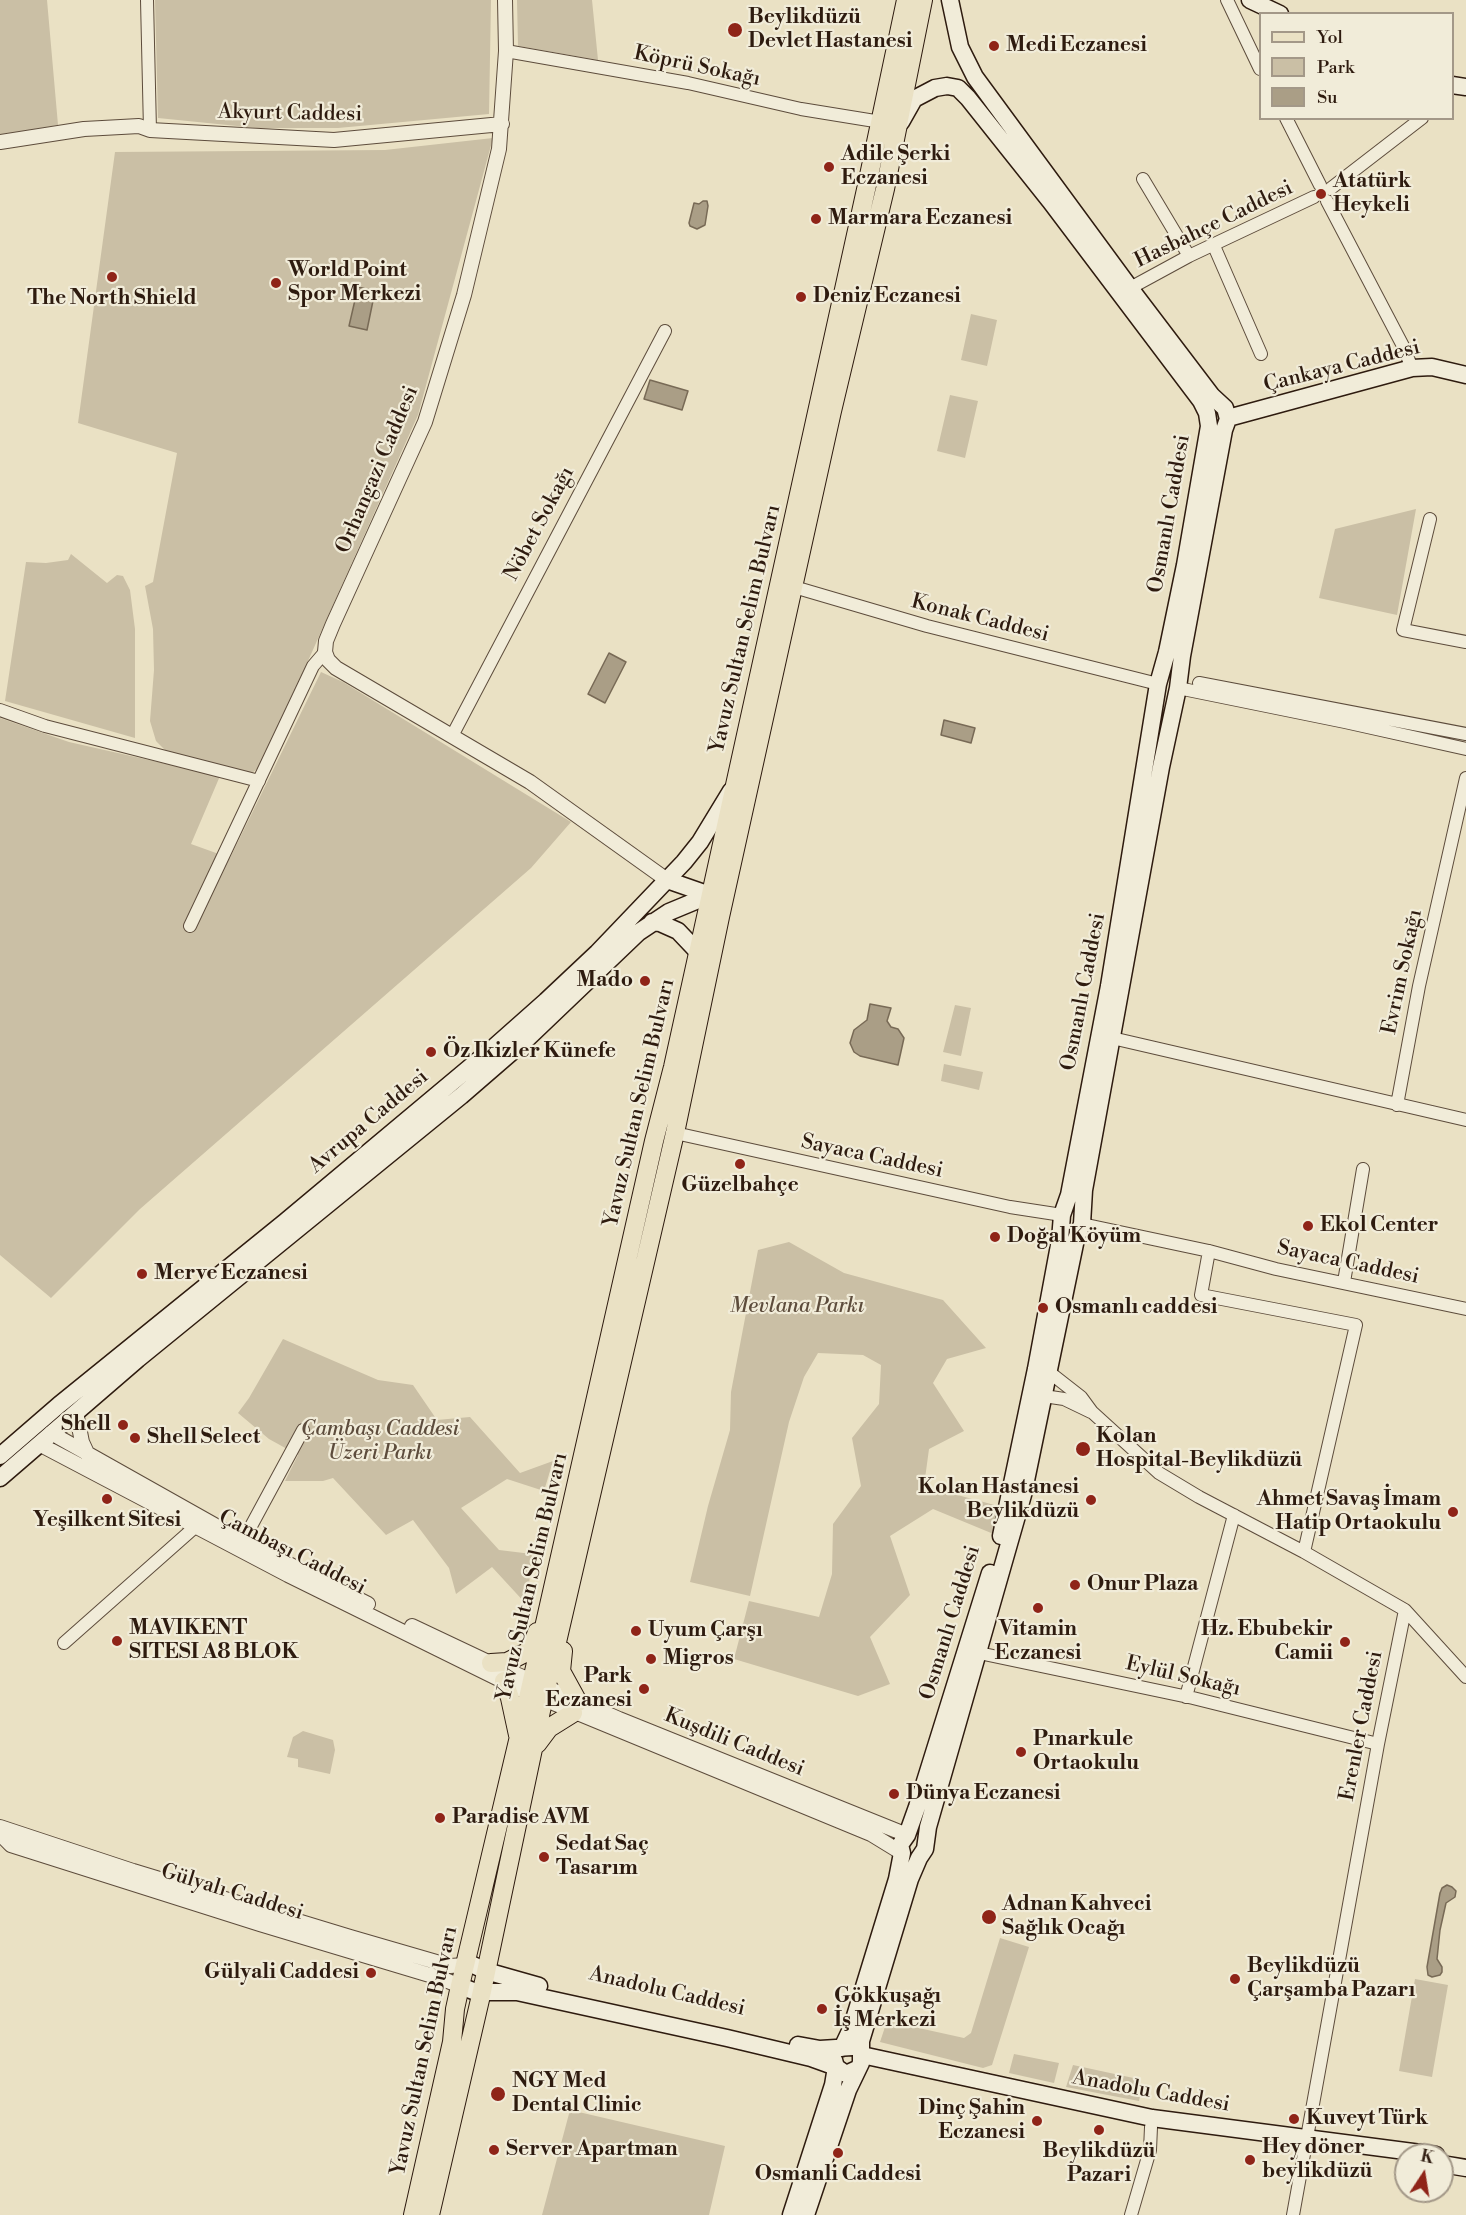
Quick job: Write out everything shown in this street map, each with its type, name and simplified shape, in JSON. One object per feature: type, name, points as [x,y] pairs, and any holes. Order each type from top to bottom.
[{"type":"main road","name":"Yavuz Sultan Selim Bulvarı","points":[[664,1138],[672,1067],[697,951],[717,896],[733,788],[906,0]]},
{"type":"main road","name":"Yavuz Sultan Selim Bulvarı","points":[[430,2215],[482,1991],[526,1744],[538,1690],[717,896],[794,587],[832,411],[885,189],[923,0]]},
{"type":"main road","points":[[950,0],[960,47],[975,77],[1212,396],[1218,416]]},
{"type":"main road","points":[[1250,0],[1276,12]]},
{"type":"main road","name":"Osmanlı Caddesi","points":[[806,2215],[860,2061],[864,2032],[910,1879],[922,1850],[1023,1495],[1043,1370],[1081,1222],[1083,1190],[1161,767],[1179,684],[1182,656],[1224,430],[1218,416],[1201,401],[1058,210],[958,88],[947,86],[923,93],[908,107],[896,134]]},
{"type":"main road","name":"Çankaya Caddesi","points":[[1218,416],[1412,368],[1432,366],[1466,375]]},
{"type":"main road","name":"Osmanlı Caddesi","points":[[1043,1370],[1062,1216],[1069,1194],[1109,986],[1158,684],[1218,416]]},
{"type":"main road","points":[[1158,684],[1168,696],[1179,684]]},
{"type":"main road","name":"Avrupa Caddesi","points":[[0,1456],[493,1048],[597,953],[667,879],[699,842],[733,788]]},
{"type":"main road","points":[[667,879],[717,896]]},
{"type":"main road","name":"Avrupa Caddesi","points":[[0,1478],[193,1314],[461,1096],[528,1038],[639,932],[680,906],[717,896]]},
{"type":"main road","points":[[652,922],[678,931],[697,951]]},
{"type":"main road","points":[[1062,1216],[1076,1208],[1081,1222]]},
{"type":"main road","name":"Osmanlı Caddesi","points":[[791,2215],[833,2085],[835,2055],[841,2048],[855,2018],[897,1879],[902,1853],[901,1841],[908,1835],[1002,1533],[1038,1395]]},
{"type":"main road","points":[[32,1428],[33,1434],[45,1439]]},
{"type":"main road","points":[[491,1663],[507,1662],[527,1652],[538,1628],[554,1621],[564,1637],[561,1671],[575,1707],[526,1744],[504,1681]]},
{"type":"main road","name":"Yavuz Sultan Selim Bulvarı","points":[[413,2215],[452,2042],[455,2009],[465,1965],[526,1744]]},
{"type":"main road","points":[[902,1853],[907,1858],[922,1850],[920,1836],[908,1835]]},
{"type":"main road","name":"Anadolu Caddesi","points":[[465,1965],[471,1964],[486,1971],[527,1983],[813,2048],[841,2048]]},
{"type":"main road","name":"Anadolu Caddesi","points":[[460,1986],[476,1992],[517,1992],[569,2003],[789,2052],[836,2067]]},
{"type":"main road","points":[[836,2067],[846,2074],[860,2061],[853,2047],[841,2048]]},
{"type":"main road","name":"Anadolu Caddesi","points":[[860,2061],[879,2067],[1151,2123],[1306,2143],[1394,2151]]},
{"type":"main road","name":"Anadolu Caddesi","points":[[1306,2143],[1394,2158]]},
{"type":"street","points":[[147,0],[150,130]]},
{"type":"street","name":"Orhangazi Caddesi","points":[[190,926],[313,666],[325,652],[326,641],[333,624],[432,404],[464,295],[499,149],[506,51],[505,0]]},
{"type":"street","points":[[1227,0],[1259,67]]},
{"type":"street","name":"Köprü Sokağı","points":[[506,51],[677,81],[790,107],[881,122]]},
{"type":"street","points":[[1287,120],[1326,192],[1412,368]]},
{"type":"street","points":[[1326,192],[1419,120]]},
{"type":"street","name":"Akyurt Caddesi","points":[[0,142],[84,129],[139,126],[150,130],[334,140],[502,124]]},
{"type":"street","name":"Akyurt Caddesi","points":[[0,150],[42,142],[142,134],[150,130]]},
{"type":"street","points":[[1143,178],[1190,256]]},
{"type":"street","name":"Hasbahçe Caddesi","points":[[1132,287],[1190,256],[1314,197],[1315,188],[1326,192]]},
{"type":"street","points":[[1214,246],[1261,354]]},
{"type":"street","name":"Nöbet Sokağı","points":[[452,736],[665,331]]},
{"type":"street","points":[[1430,519],[1403,630],[1466,642]]},
{"type":"street","name":"Konak Caddesi","points":[[794,587],[927,626],[1158,684]]},
{"type":"street","points":[[325,652],[336,668],[530,782],[667,879]]},
{"type":"street","points":[[1179,684],[1466,734]]},
{"type":"street","points":[[1179,684],[1466,749]]},
{"type":"street","points":[[0,710],[45,726],[259,781]]},
{"type":"street","name":"Evrim Sokağı","points":[[1397,1105],[1419,986],[1466,778]]},
{"type":"street","name":"Osmanlı Caddesi","points":[[1112,1038],[1397,1105]]},
{"type":"street","points":[[1397,1105],[1466,1120]]},
{"type":"street","name":"Sayaca Caddesi","points":[[664,1138],[1062,1216]]},
{"type":"street","points":[[1344,1282],[1363,1169]]},
{"type":"street","name":"Sayaca Caddesi","points":[[1081,1222],[1276,1269],[1466,1309]]},
{"type":"street","points":[[1209,1251],[1201,1295],[1356,1325],[1304,1552]]},
{"type":"street","points":[[1043,1370],[1081,1397],[1092,1412],[1160,1473],[1405,1610],[1466,1677]]},
{"type":"street","points":[[1038,1395],[1064,1399],[1092,1412]]},
{"type":"street","points":[[76,1412],[82,1442],[88,1455]]},
{"type":"street","points":[[243,1540],[303,1430]]},
{"type":"street","name":"Çambaşı Caddesi","points":[[45,1439],[88,1455],[243,1540],[393,1617],[491,1663],[538,1690]]},
{"type":"street","name":"Çambaşı Caddesi","points":[[45,1439],[195,1527],[504,1681],[538,1690]]},
{"type":"street","points":[[1186,1697],[1234,1515]]},
{"type":"street","points":[[64,1643],[195,1527]]},
{"type":"street","name":"Erenler Caddesi","points":[[1293,2215],[1378,1744],[1405,1610]]},
{"type":"street","name":"Eylül Sokağı","points":[[979,1653],[1186,1697],[1378,1744]]},
{"type":"street","name":"Kuşdili Caddesi","points":[[538,1690],[650,1737],[908,1835]]},
{"type":"street","name":"Kuşdili Caddesi","points":[[650,1737],[871,1834],[902,1853]]},
{"type":"street","name":"Gülyalı Caddesi","points":[[1,1831],[450,1966],[465,1965]]},
{"type":"street","name":"Gülyalı Caddesi","points":[[1,1831],[11,1845],[260,1924],[444,1979],[460,1986]]},
{"type":"street","points":[[1131,2215],[1150,2150],[1151,2123]]},
{"type":"green space","points":[[0,0],[47,0],[58,125],[0,135]]},
{"type":"green space","points":[[155,0],[491,0],[489,114],[338,128],[257,128],[158,118]]},
{"type":"green space","points":[[517,0],[592,0],[598,60],[518,46]]},
{"type":"green space","name":"World Point Spor Merkezi","points":[[493,138],[418,415],[261,766],[252,773],[168,753],[156,741],[150,721],[154,670],[153,629],[145,586],[153,582],[177,453],[78,423],[115,152],[385,150]]},
{"type":"green space","points":[[971,314],[997,320],[987,366],[961,360]]},
{"type":"green space","points":[[950,395],[978,401],[965,458],[937,451]]},
{"type":"green space","points":[[1416,509],[1397,615],[1319,598],[1335,529]]},
{"type":"green space","points":[[71,554],[107,583],[117,575],[123,576],[130,590],[135,629],[135,738],[5,701],[26,562],[46,563],[68,560]]},
{"type":"green space","points":[[321,672],[343,682],[571,822],[531,868],[140,1209],[51,1298],[0,1255],[0,718],[69,742],[220,776],[191,844],[230,858]]},
{"type":"green space","points":[[955,1005],[971,1008],[961,1056],[943,1052]]},
{"type":"green space","points":[[944,1064],[983,1072],[979,1090],[941,1081]]},
{"type":"green space","name":"Mevlana Parkı","points":[[789,1242],[844,1273],[943,1300],[986,1348],[947,1359],[933,1383],[964,1431],[929,1449],[924,1486],[1002,1507],[996,1535],[933,1509],[890,1536],[910,1595],[870,1637],[890,1684],[858,1696],[734,1659],[749,1601],[819,1617],[832,1574],[833,1524],[861,1486],[852,1438],[879,1404],[881,1365],[863,1355],[818,1353],[804,1377],[789,1422],[750,1596],[690,1582],[708,1506],[730,1430],[731,1392],[758,1250]]},
{"type":"green space","name":"Çambaşı Caddesi Üzeri Parkı","points":[[283,1339],[378,1380],[413,1385],[437,1420],[470,1417],[520,1473],[553,1461],[544,1491],[507,1479],[461,1508],[499,1550],[532,1554],[527,1605],[492,1567],[456,1594],[449,1568],[413,1520],[386,1535],[333,1478],[323,1481],[285,1481],[298,1455],[269,1439],[238,1413]]},
{"type":"green space","points":[[303,1731],[333,1740],[335,1750],[330,1774],[298,1767],[298,1759],[287,1757],[293,1737]]},
{"type":"green space","points":[[1000,1938],[1029,1947],[992,2065],[983,2068],[880,2042],[887,2021],[964,2038],[971,2033]]},
{"type":"green space","points":[[1415,1979],[1448,1985],[1432,2077],[1399,2071]]},
{"type":"green space","points":[[1014,2054],[1059,2063],[1054,2083],[1009,2073]]},
{"type":"green space","points":[[1073,2065],[1138,2079],[1136,2090],[1141,2092],[1139,2101],[1066,2087]]},
{"type":"green space","points":[[570,2110],[725,2146],[709,2215],[542,2215]]},
{"type":"water","points":[[707,201],[708,206],[705,225],[697,229],[689,223],[694,203],[699,204]]},
{"type":"water","points":[[358,287],[375,291],[367,330],[349,326]]},
{"type":"water","points":[[650,380],[688,391],[682,410],[644,399]]},
{"type":"water","points":[[609,653],[626,662],[605,703],[588,694]]},
{"type":"water","points":[[944,720],[975,728],[971,743],[941,735]]},
{"type":"water","points":[[870,1004],[891,1008],[887,1021],[891,1027],[898,1029],[904,1038],[898,1065],[860,1056],[854,1052],[850,1043],[854,1030],[867,1020]]},
{"type":"water","points":[[1447,1885],[1456,1891],[1455,1897],[1446,1903],[1440,1930],[1437,1959],[1442,1972],[1432,1977],[1428,1975],[1427,1967],[1440,1893]]},
{"type":"place","name":"Beylikdüzü Devlet Hastanesi","points":[[735,30]]},
{"type":"place","name":"Medi Eczanesi","points":[[994,46]]},
{"type":"place","name":"Adile Şerki Eczanesi","points":[[829,167]]},
{"type":"place","name":"Atatürk Heykeli","points":[[1321,194]]},
{"type":"place","name":"Marmara Eczanesi","points":[[816,219]]},
{"type":"place","name":"The North Shield","points":[[112,277]]},
{"type":"place","name":"World Point Spor Merkezi","points":[[276,283]]},
{"type":"place","name":"Deniz Eczanesi","points":[[801,297]]},
{"type":"place","name":"Mado","points":[[645,981]]},
{"type":"place","name":"Öz Ikizler Künefe","points":[[431,1052]]},
{"type":"place","name":"Güzelbahçe","points":[[740,1164]]},
{"type":"place","name":"Ekol Center","points":[[1308,1226]]},
{"type":"place","name":"Doğal Köyüm","points":[[995,1237]]},
{"type":"place","name":"Merve Eczanesi","points":[[142,1274]]},
{"type":"place","name":"Osmanlı caddesi","points":[[1043,1308]]},
{"type":"place","name":"Shell","points":[[123,1425]]},
{"type":"place","name":"Shell Select","points":[[135,1438]]},
{"type":"place","name":"Kolan Hospital-Beylikdüzü","points":[[1083,1449]]},
{"type":"place","name":"Yeşilkent Sitesi","points":[[107,1499]]},
{"type":"place","name":"Kolan Hastanesi Beylikdüzü","points":[[1091,1500]]},
{"type":"place","name":"Ahmet Savaş İmam Hatip Ortaokulu","points":[[1453,1512]]},
{"type":"place","name":"Onur Plaza","points":[[1075,1585]]},
{"type":"place","name":"Vitamin Eczanesi","points":[[1038,1608]]},
{"type":"place","name":"Uyum Çarşı","points":[[636,1631]]},
{"type":"place","name":"MAVIKENT SITESI A8 BLOK","points":[[117,1641]]},
{"type":"place","name":"Hz. Ebubekir Camii","points":[[1345,1642]]},
{"type":"place","name":"Migros","points":[[651,1659]]},
{"type":"place","name":"Park Eczanesi","points":[[644,1689]]},
{"type":"place","name":"Pınarkule Ortaokulu","points":[[1021,1752]]},
{"type":"place","name":"Dünya Eczanesi","points":[[894,1794]]},
{"type":"place","name":"Paradise AVM","points":[[440,1818]]},
{"type":"place","name":"Sedat Saç Tasarım","points":[[544,1857]]},
{"type":"place","name":"Adnan Kahveci Sağlık Ocağı","points":[[989,1917]]},
{"type":"place","name":"Gülyali Caddesi","points":[[371,1973]]},
{"type":"place","name":"Beylikdüzü Çarşamba Pazarı","points":[[1235,1979]]},
{"type":"place","name":"Gökkuşağı İş Merkezi","points":[[822,2009]]},
{"type":"place","name":"NGY Med Dental Clinic","points":[[498,2094]]},
{"type":"place","name":"Kuveyt Türk","points":[[1294,2119]]},
{"type":"place","name":"Dinç Şahin Eczanesi","points":[[1037,2121]]},
{"type":"place","name":"Beylikdüzü Pazari","points":[[1099,2130]]},
{"type":"place","name":"Server Apartman","points":[[494,2150]]},
{"type":"place","name":"Osmanli Caddesi","points":[[838,2153]]},
{"type":"place","name":"Hey döner beylikdüzü","points":[[1250,2160]]}]
